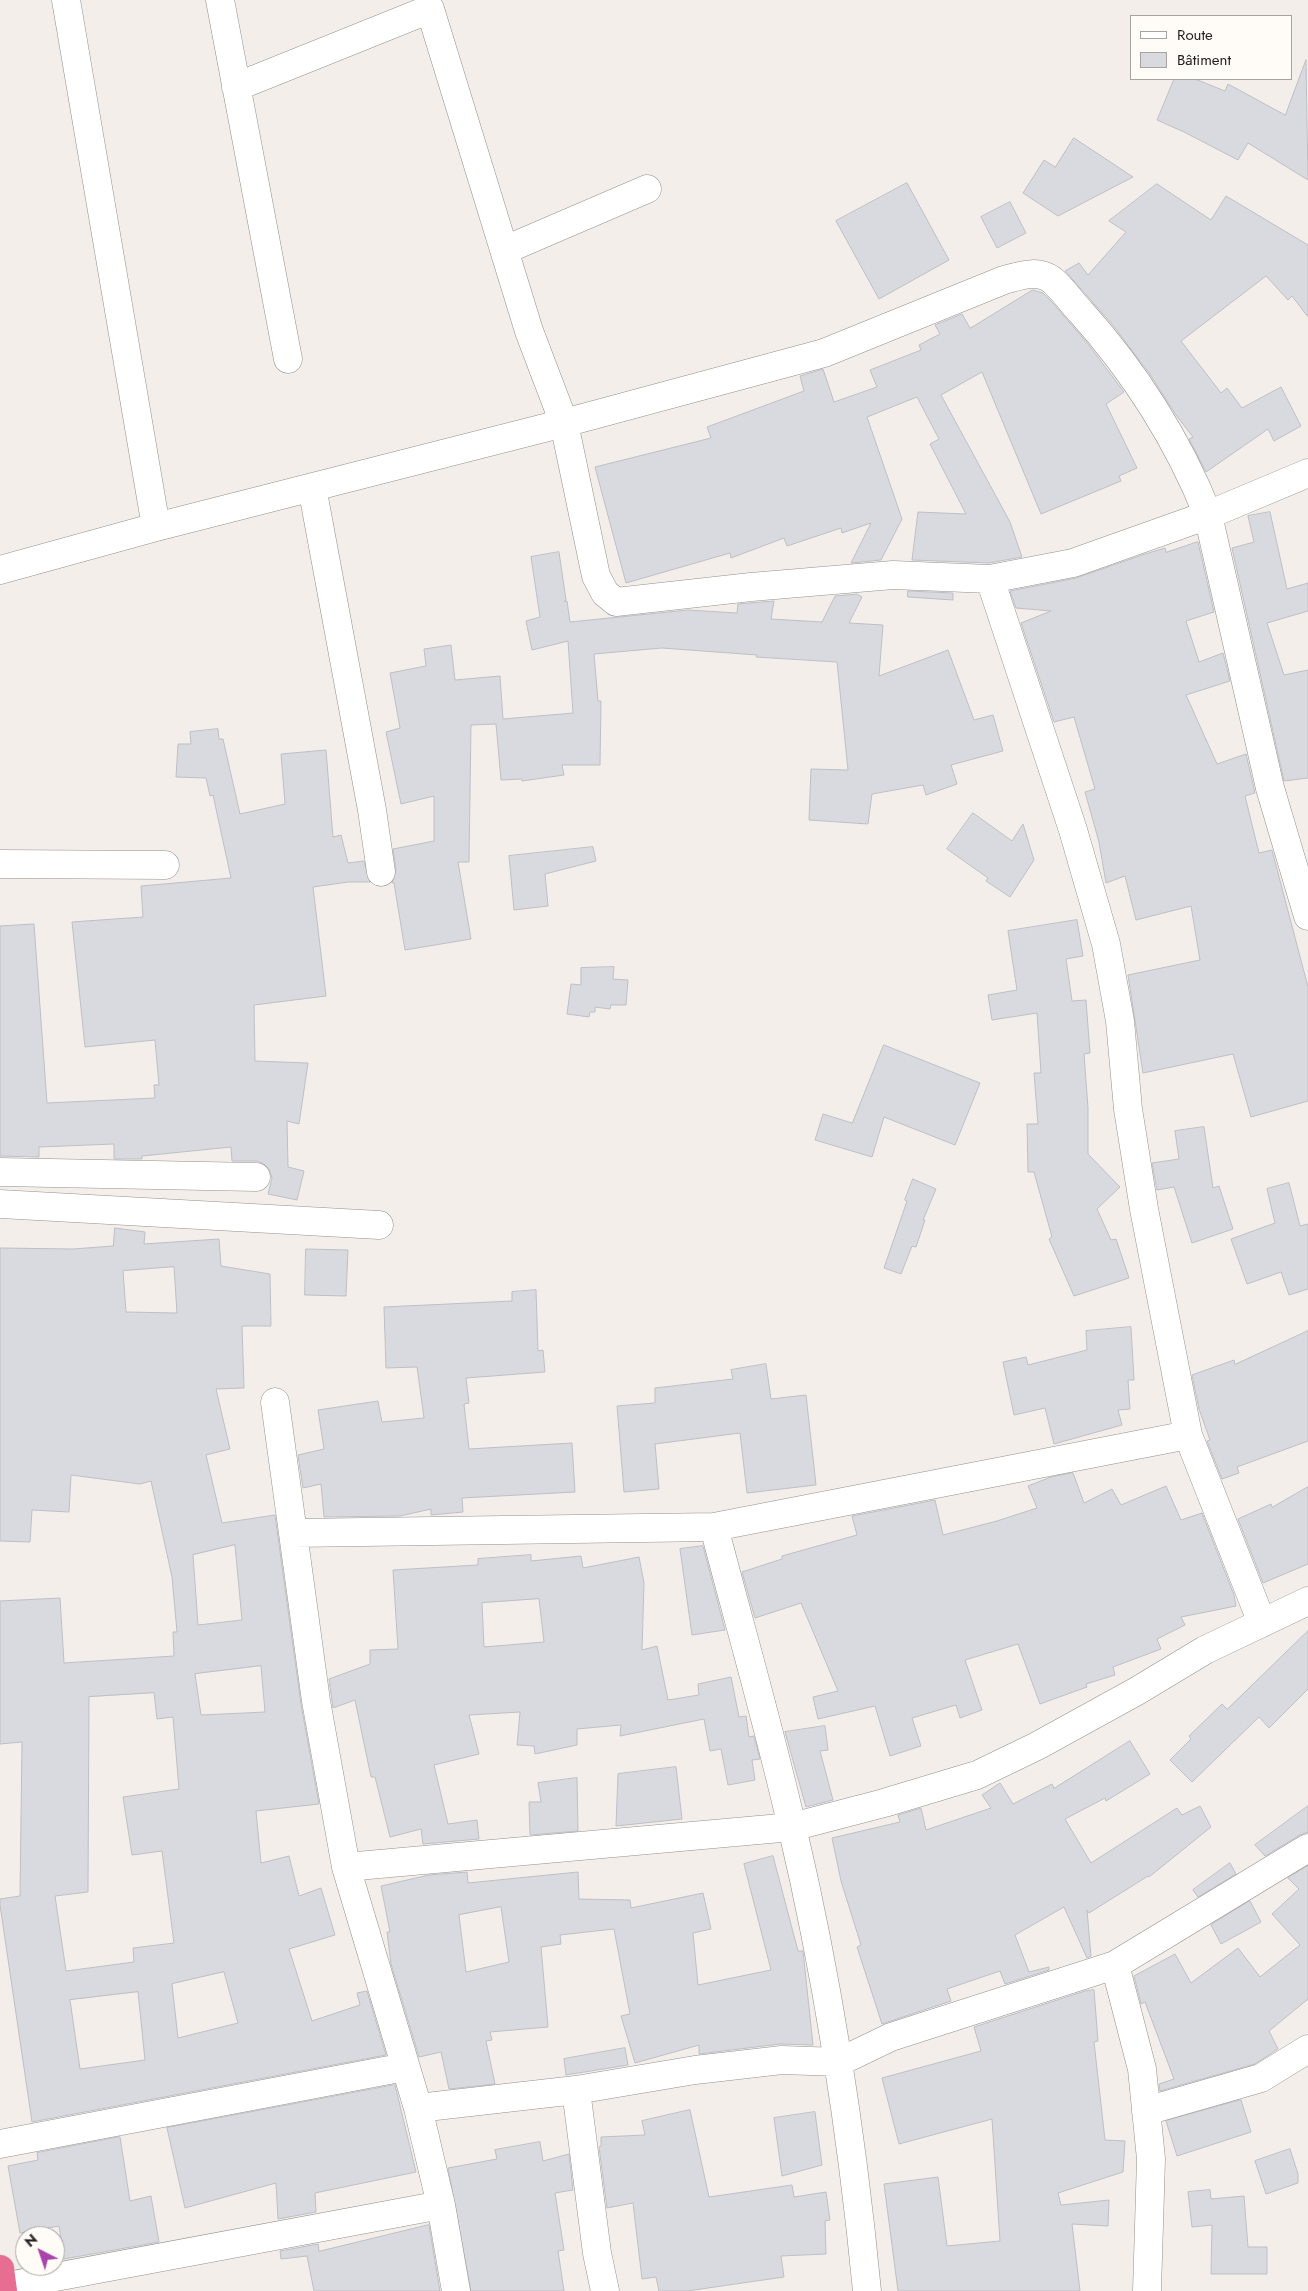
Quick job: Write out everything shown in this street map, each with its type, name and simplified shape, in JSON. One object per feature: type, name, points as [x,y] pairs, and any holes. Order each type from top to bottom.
[{"type":"street","points":[[66,0],[156,527]]},
{"type":"street","points":[[220,0],[288,359]]},
{"type":"street","points":[[236,87],[430,9],[532,340],[564,423],[596,576],[605,593],[616,602],[750,587],[894,575],[990,579],[1073,563],[1208,515],[1308,473]]},
{"type":"street","points":[[504,250],[647,189]]},
{"type":"street","points":[[0,570],[156,527],[564,423],[824,353],[1004,280],[1032,273],[1051,280],[1105,339],[1152,406],[1192,476],[1208,515],[1270,788],[1308,916]]},
{"type":"street","points":[[312,487],[369,791],[381,872]]},
{"type":"street","points":[[990,579],[1073,830],[1106,944],[1120,1021],[1128,1109],[1144,1209],[1188,1435],[1262,1623]]},
{"type":"street","points":[[0,864],[165,865]]},
{"type":"street","points":[[0,1172],[256,1177]]},
{"type":"street","points":[[0,1204],[379,1225]]},
{"type":"street","points":[[275,1402],[316,1701],[346,1867],[418,2108],[441,2204],[456,2291]]},
{"type":"street","points":[[294,1533],[714,1527],[1188,1435]]},
{"type":"street","points":[[714,1527],[792,1827],[839,2062],[858,2198],[867,2291]]},
{"type":"street","points":[[346,1867],[792,1827],[977,1775],[1037,1746],[1138,1691],[1205,1650],[1308,1601]]},
{"type":"street","points":[[418,2108],[576,2090],[695,2070],[782,2060],[839,2062],[891,2037],[1114,1965],[1308,1848]]},
{"type":"street","points":[[1114,1965],[1142,2069],[1151,2159],[1147,2291]]},
{"type":"street","points":[[1146,2111],[1261,2078],[1308,2049]]},
{"type":"street","points":[[0,2144],[405,2067]]},
{"type":"street","points":[[576,2090],[597,2253],[605,2291]]},
{"type":"street","points":[[2,2282],[441,2204]]},
{"type":"building","points":[[1306,60],[1308,180],[1248,143],[1238,160],[1157,120],[1174,80],[1198,80],[1225,91],[1228,84],[1285,115]]},
{"type":"building","points":[[1074,138],[1133,177],[1058,216],[1023,193],[1044,160],[1055,167]]},
{"type":"building","points":[[907,183],[949,260],[879,299],[836,221]]},
{"type":"building","points":[[1157,184],[1211,220],[1226,196],[1308,245],[1308,317],[1292,296],[1288,300],[1266,276],[1181,341],[1221,393],[1227,388],[1242,408],[1281,387],[1301,426],[1274,441],[1268,429],[1206,472],[1189,439],[1193,437],[1176,415],[1149,373],[1112,324],[1065,271],[1079,263],[1088,275],[1126,232],[1109,221]]},
{"type":"building","points":[[1010,202],[1026,233],[997,248],[981,217]]},
{"type":"building","points":[[1033,290],[1043,293],[1051,301],[1088,344],[1124,392],[1106,404],[1137,468],[1119,476],[1121,481],[1041,514],[982,372],[941,395],[1010,522],[1022,557],[989,563],[912,560],[918,512],[966,514],[930,444],[939,439],[917,397],[867,417],[902,519],[881,560],[851,563],[871,523],[842,533],[841,528],[787,546],[784,538],[731,558],[730,553],[626,583],[595,467],[711,438],[707,427],[804,391],[800,376],[823,369],[834,402],[877,387],[870,370],[921,350],[919,345],[940,334],[935,325],[962,314],[970,328]]},
{"type":"building","points":[[1270,512],[1287,589],[1308,583],[1308,611],[1267,623],[1284,675],[1308,670],[1308,778],[1284,781],[1232,548],[1254,542],[1248,516]]},
{"type":"building","points":[[1198,542],[1214,612],[1186,621],[1199,662],[1223,653],[1230,681],[1186,695],[1217,764],[1246,754],[1255,793],[1245,796],[1259,853],[1272,850],[1308,987],[1308,1101],[1251,1117],[1233,1054],[1143,1073],[1128,975],[1200,960],[1191,906],[1136,920],[1125,876],[1106,883],[1099,842],[1085,792],[1095,789],[1074,717],[1054,722],[1021,623],[1051,611],[1016,608],[1010,591],[1076,578],[1165,548],[1166,552]]},
{"type":"building","points":[[559,552],[566,600],[564,601],[567,601],[570,622],[688,610],[737,613],[738,604],[774,601],[771,619],[822,622],[835,596],[857,594],[862,597],[849,623],[883,625],[879,676],[948,650],[974,720],[993,715],[1003,751],[951,765],[957,784],[926,795],[923,785],[872,794],[868,824],[809,820],[811,769],[848,770],[837,662],[662,648],[594,654],[598,701],[601,701],[600,765],[562,765],[564,775],[522,781],[522,779],[501,780],[496,724],[471,725],[469,862],[458,862],[471,939],[405,950],[394,883],[392,883],[396,870],[393,849],[434,841],[434,796],[401,804],[386,732],[400,728],[390,673],[426,666],[424,649],[451,645],[455,680],[500,676],[503,719],[573,713],[568,641],[532,650],[526,621],[540,617],[531,557]]},
{"type":"building","points":[[908,591],[953,593],[953,600],[908,597]]},
{"type":"building","points":[[218,729],[219,739],[223,739],[240,814],[285,804],[281,754],[326,750],[333,837],[341,835],[348,863],[364,861],[370,882],[348,882],[313,887],[326,996],[254,1005],[255,1061],[308,1063],[299,1124],[287,1121],[288,1167],[304,1171],[297,1200],[268,1194],[272,1178],[269,1169],[257,1161],[232,1161],[231,1147],[142,1156],[142,1159],[114,1159],[114,1144],[39,1147],[39,1157],[0,1156],[0,926],[34,924],[47,1103],[155,1098],[154,1085],[159,1085],[155,1040],[85,1047],[72,922],[143,917],[141,886],[231,878],[213,795],[210,796],[206,778],[176,777],[178,744],[191,744],[190,732]]},
{"type":"building","points":[[973,813],[1012,841],[1023,824],[1034,860],[1010,897],[986,881],[988,878],[947,849]]},
{"type":"building","points":[[593,847],[596,861],[545,874],[548,906],[514,910],[509,856]]},
{"type":"building","points":[[1077,920],[1083,956],[1066,959],[1072,1001],[1086,1000],[1090,1053],[1084,1054],[1088,1108],[1088,1154],[1120,1187],[1097,1209],[1111,1240],[1116,1239],[1129,1278],[1074,1296],[1049,1239],[1052,1237],[1034,1172],[1028,1172],[1027,1124],[1038,1124],[1034,1073],[1041,1073],[1037,1013],[992,1020],[988,995],[1017,990],[1008,931]]},
{"type":"building","points":[[614,967],[613,979],[628,980],[626,1005],[611,1005],[610,1009],[595,1007],[595,1012],[590,1012],[589,1017],[567,1014],[571,984],[581,985],[581,968]]},
{"type":"building","points":[[884,1045],[980,1083],[955,1145],[884,1117],[872,1157],[815,1140],[823,1114],[852,1123]]},
{"type":"building","points":[[1204,1127],[1213,1188],[1219,1186],[1233,1229],[1192,1243],[1174,1187],[1157,1190],[1152,1163],[1179,1159],[1175,1131]]},
{"type":"building","points":[[913,1179],[936,1189],[923,1220],[925,1220],[916,1247],[912,1246],[901,1274],[884,1268]]},
{"type":"building","points":[[1289,1183],[1300,1226],[1308,1224],[1308,1289],[1289,1295],[1281,1272],[1247,1284],[1231,1239],[1275,1223],[1267,1189]]},
{"type":"building","points":[[115,1228],[145,1232],[144,1244],[219,1239],[221,1266],[270,1274],[271,1326],[242,1326],[244,1388],[216,1389],[230,1449],[206,1455],[222,1523],[275,1515],[301,1704],[319,1804],[256,1811],[261,1863],[289,1856],[299,1896],[321,1888],[335,1935],[289,1949],[312,2021],[360,2005],[357,1993],[367,1991],[386,2055],[32,2122],[0,1905],[0,1899],[20,1896],[22,1742],[0,1744],[0,1601],[60,1598],[64,1663],[174,1656],[173,1632],[177,1632],[172,1577],[151,1481],[140,1484],[71,1475],[69,1512],[32,1510],[30,1542],[0,1541],[0,1248],[73,1249],[113,1246]],"holes":[[[174,1267],[177,1313],[126,1312],[123,1271]],[[235,1545],[242,1620],[198,1625],[193,1555]],[[261,1666],[265,1712],[201,1715],[195,1674]],[[154,1693],[157,1719],[173,1717],[179,1789],[123,1797],[132,1855],[162,1851],[174,1943],[133,1948],[134,1962],[66,1971],[55,1896],[88,1892],[89,1697]],[[224,1972],[238,2023],[178,2038],[172,1984]],[[138,1992],[145,2060],[80,2069],[70,2000]]]},
{"type":"building","points":[[306,1249],[348,1250],[346,1296],[305,1295]]},
{"type":"building","points":[[536,1290],[538,1351],[543,1350],[545,1372],[466,1378],[469,1403],[464,1404],[469,1449],[572,1443],[575,1492],[462,1498],[463,1512],[431,1515],[431,1509],[400,1516],[324,1517],[321,1484],[303,1488],[298,1455],[324,1449],[318,1410],[378,1401],[382,1422],[424,1418],[417,1367],[386,1368],[384,1307],[512,1301],[512,1292]]},
{"type":"building","points":[[1131,1327],[1134,1380],[1128,1380],[1130,1409],[1118,1410],[1122,1425],[1054,1444],[1045,1408],[1014,1415],[1003,1362],[1026,1357],[1028,1365],[1087,1350],[1086,1331]]},
{"type":"building","points":[[1308,1331],[1308,1441],[1237,1467],[1239,1473],[1222,1479],[1207,1441],[1210,1440],[1199,1409],[1192,1375],[1234,1360],[1235,1364]]},
{"type":"building","points":[[766,1364],[771,1399],[806,1395],[816,1485],[747,1493],[740,1433],[655,1444],[659,1489],[624,1492],[617,1406],[655,1403],[655,1388],[733,1379],[731,1370]]},
{"type":"building","points":[[1073,1473],[1084,1503],[1112,1489],[1121,1505],[1166,1486],[1181,1520],[1202,1513],[1234,1595],[1236,1606],[1181,1617],[1185,1625],[1157,1639],[1161,1649],[1113,1667],[1115,1675],[1086,1684],[1087,1687],[1040,1704],[1018,1644],[965,1660],[982,1710],[960,1718],[956,1705],[912,1718],[921,1746],[890,1756],[875,1706],[818,1719],[813,1697],[838,1691],[801,1603],[755,1618],[742,1572],[782,1559],[782,1556],[857,1535],[852,1516],[935,1500],[943,1535],[997,1521],[1037,1508],[1028,1486],[1051,1477]]},
{"type":"building","points":[[1308,1487],[1308,1564],[1263,1583],[1238,1519],[1271,1504],[1272,1507]]},
{"type":"building","points":[[703,1546],[725,1630],[692,1635],[680,1549]]},
{"type":"building","points":[[531,1555],[531,1561],[581,1556],[583,1568],[639,1557],[644,1583],[642,1650],[657,1646],[668,1700],[699,1695],[698,1684],[731,1677],[739,1717],[746,1716],[749,1737],[754,1736],[760,1759],[752,1760],[755,1780],[728,1785],[721,1749],[710,1751],[704,1719],[620,1736],[621,1725],[577,1729],[577,1745],[535,1754],[534,1746],[517,1745],[520,1712],[469,1715],[479,1754],[434,1765],[448,1824],[477,1820],[479,1839],[423,1844],[421,1829],[390,1837],[375,1777],[371,1777],[355,1700],[333,1708],[329,1679],[370,1664],[370,1650],[398,1649],[393,1570],[478,1565],[478,1559]],"holes":[[[539,1599],[544,1642],[484,1647],[482,1603]]]},
{"type":"building","points":[[1308,1631],[1308,1689],[1269,1728],[1259,1717],[1192,1782],[1170,1760],[1191,1739],[1189,1736],[1222,1704],[1227,1709]]},
{"type":"building","points":[[825,1726],[828,1750],[820,1751],[833,1800],[806,1807],[785,1732]]},
{"type":"building","points":[[1130,1741],[1150,1774],[1106,1801],[1105,1798],[1065,1819],[1091,1863],[1177,1808],[1182,1815],[1200,1806],[1211,1827],[1149,1877],[1089,1913],[1087,1910],[1091,1956],[1087,1958],[1064,1907],[1015,1935],[1029,1972],[1049,1967],[1049,1970],[1005,1984],[1000,1971],[947,1989],[951,2001],[882,2024],[857,1947],[861,1945],[841,1881],[832,1838],[900,1822],[898,1815],[921,1808],[926,1830],[991,1808],[982,1795],[1000,1783],[1013,1804],[1052,1784],[1054,1788]]},
{"type":"building","points":[[676,1767],[682,1819],[616,1826],[618,1774]]},
{"type":"building","points":[[577,1778],[578,1831],[530,1835],[529,1802],[541,1802],[538,1783]]},
{"type":"building","points":[[1308,1806],[1308,1832],[1265,1856],[1255,1845]]},
{"type":"building","points":[[773,1856],[798,1951],[803,1951],[813,2045],[780,2044],[699,2054],[699,2045],[635,2063],[621,2016],[630,2014],[614,1929],[560,1935],[561,1944],[541,1947],[548,2027],[490,2032],[492,2040],[486,2041],[495,2084],[449,2089],[441,2052],[419,2057],[391,1964],[387,1932],[390,1932],[381,1886],[429,1875],[467,1872],[468,1883],[578,1872],[579,1899],[630,1900],[631,1908],[703,1893],[711,1929],[693,1933],[698,1985],[771,1970],[744,1864]],"holes":[[[501,1907],[509,1962],[466,1972],[459,1915]]]},
{"type":"building","points":[[1230,1863],[1236,1874],[1198,1897],[1193,1890]]},
{"type":"building","points":[[1308,1866],[1308,1999],[1269,2031],[1278,2049],[1255,2064],[1160,2091],[1159,2084],[1174,2079],[1145,2002],[1141,2004],[1134,1976],[1175,1954],[1191,1983],[1238,1948],[1260,1977],[1300,1945],[1272,1914],[1299,1889],[1288,1878]]},
{"type":"building","points":[[1250,1901],[1261,1922],[1221,1944],[1211,1925]]},
{"type":"building","points":[[1094,1990],[1098,2041],[1094,2042],[1105,2140],[1125,2141],[1123,2172],[1058,2193],[1061,2205],[1109,2200],[1108,2226],[1072,2224],[1080,2291],[898,2291],[884,2184],[938,2177],[947,2246],[1000,2241],[992,2119],[899,2144],[882,2078],[981,2051],[974,2027],[1085,1991]]},
{"type":"building","points":[[625,2048],[628,2065],[566,2075],[564,2059]]},
{"type":"building","points":[[395,2085],[416,2172],[315,2193],[316,2212],[278,2219],[276,2183],[185,2208],[167,2128]]},
{"type":"building","points":[[1241,2100],[1251,2132],[1177,2156],[1166,2121]]},
{"type":"building","points":[[690,2110],[709,2197],[792,2185],[794,2197],[826,2192],[830,2220],[825,2221],[826,2254],[781,2256],[784,2277],[687,2291],[659,2291],[656,2277],[642,2279],[633,2203],[607,2208],[599,2147],[601,2146],[601,2137],[645,2135],[642,2121]]},
{"type":"building","points":[[815,2112],[822,2165],[782,2176],[774,2118]]},
{"type":"building","points":[[120,2137],[130,2201],[151,2196],[159,2242],[65,2259],[65,2226],[19,2226],[8,2166],[38,2160],[37,2153]]},
{"type":"building","points":[[540,2142],[543,2161],[569,2154],[573,2190],[555,2193],[564,2250],[558,2251],[564,2291],[471,2291],[448,2168],[497,2159],[495,2150]]},
{"type":"building","points":[[1290,2149],[1298,2174],[1298,2183],[1266,2194],[1255,2161]]},
{"type":"building","points":[[1210,2190],[1211,2199],[1244,2196],[1248,2247],[1267,2247],[1267,2274],[1211,2274],[1212,2225],[1192,2227],[1188,2192]]},
{"type":"building","points":[[429,2225],[440,2291],[314,2291],[307,2256],[281,2259],[280,2251],[318,2244],[319,2251]]}]
